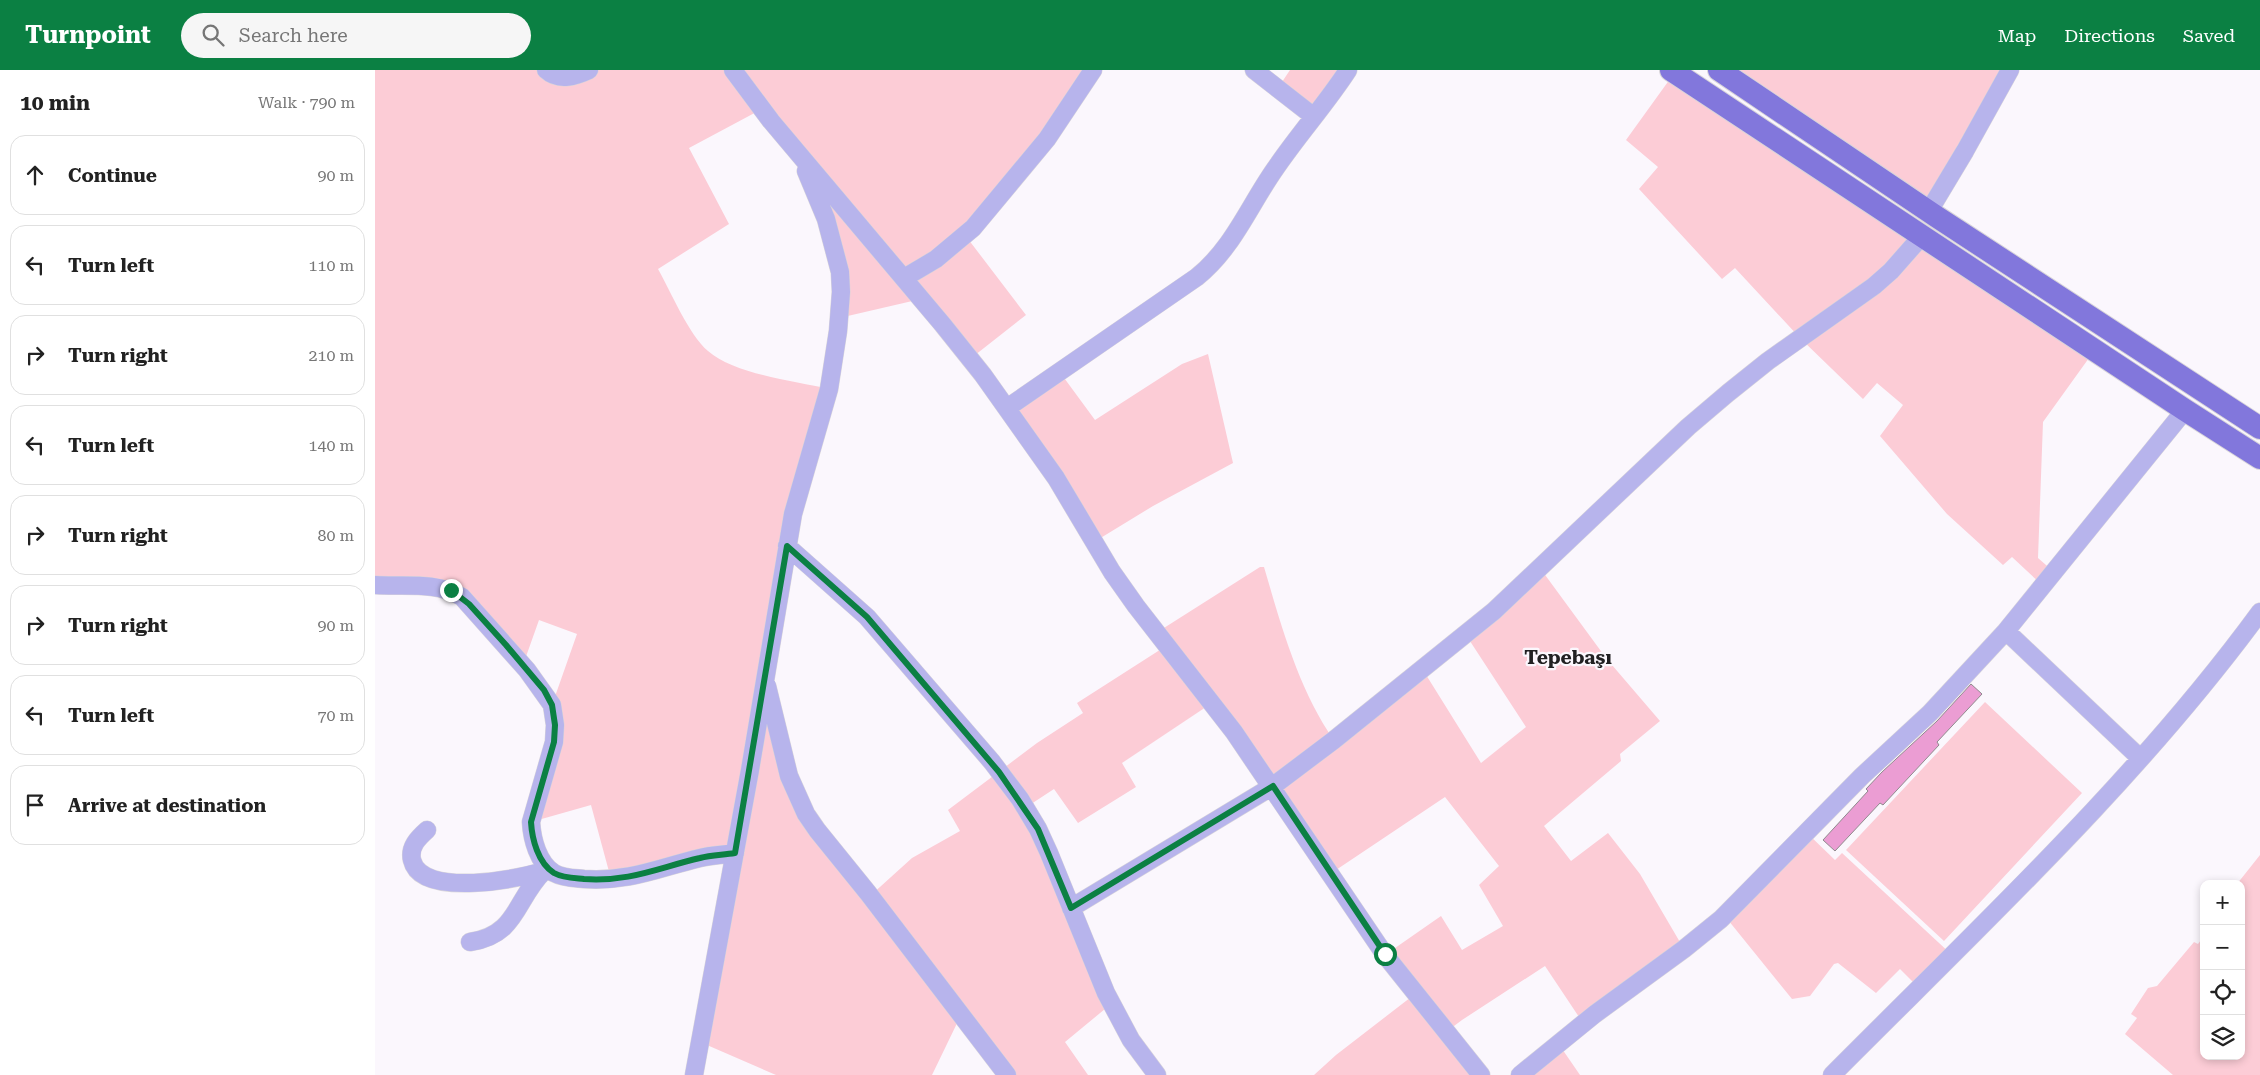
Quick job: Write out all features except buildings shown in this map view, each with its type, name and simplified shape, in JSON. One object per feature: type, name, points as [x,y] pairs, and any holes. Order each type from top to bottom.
[{"type":"main road","points":[[1671,70],[1921,237],[2185,410],[2259,456]]},
{"type":"main road","points":[[1719,70],[1929,211],[2260,428]]},
{"type":"street","points":[[546,70],[559,77],[569,77],[589,70]]},
{"type":"street","points":[[733,70],[795,149],[903,278],[1007,408],[1056,478],[1112,572],[1135,606],[1212,703],[1273,786],[1385,954],[1481,1075]]},
{"type":"street","points":[[903,278],[936,259],[973,228],[1047,139],[1093,70]]},
{"type":"street","points":[[1254,70],[1313,116]]},
{"type":"street","points":[[1007,408],[1211,266],[1227,248],[1273,171],[1348,70]]},
{"type":"street","points":[[1929,211],[2010,70]]},
{"type":"street","points":[[694,1075],[735,853],[787,546],[802,478],[829,389],[838,331],[841,292],[840,272],[826,219],[795,149]]},
{"type":"street","points":[[1071,908],[1273,786],[1466,635],[1519,588],[1688,427],[1769,361],[1874,286],[1891,271],[1921,237]]},
{"type":"street","points":[[1520,1075],[1595,1014],[1684,949],[1721,919],[1862,776],[1930,713],[2006,631],[2185,410]]},
{"type":"street","points":[[787,546],[867,617],[999,772],[1038,829],[1092,963],[1121,1023],[1143,1059],[1157,1075]]},
{"type":"street","points":[[375,584],[440,588],[451,590],[462,597],[523,665],[548,698],[554,712],[554,742],[531,822],[537,850],[546,870]]},
{"type":"street","points":[[1832,1075],[1908,1001],[2013,893],[2140,758],[2195,695],[2260,612]]},
{"type":"street","points":[[2006,631],[2140,758]]},
{"type":"street","points":[[765,679],[789,776],[806,814],[822,838],[870,896],[1007,1075]]},
{"type":"street","points":[[427,830],[413,845],[413,861],[420,873],[436,881],[461,883],[523,876],[546,870],[562,876],[619,879],[640,876],[702,857],[735,853]]},
{"type":"street","points":[[470,942],[486,940],[501,931],[546,870]]},
{"type":"shaded area","points":[[375,70],[1093,70],[965,235],[1026,315],[970,359],[921,299],[839,318],[841,292],[813,186],[762,109],[689,148],[729,224],[658,269],[687,324],[708,351],[733,366],[765,376],[829,389],[765,679],[789,776],[870,896],[912,858],[960,831],[948,810],[1037,743],[1083,713],[1077,703],[1166,646],[1156,633],[1260,567],[1264,567],[1284,634],[1301,679],[1322,721],[1334,740],[1423,670],[1481,763],[1526,727],[1466,635],[1540,568],[1606,658],[1660,721],[1620,754],[1621,761],[1544,826],[1571,861],[1608,833],[1640,874],[1684,949],[1583,1023],[1545,966],[1446,1032],[1481,1075],[1314,1075],[1336,1055],[1415,994],[1385,955],[1441,916],[1462,950],[1503,926],[1479,885],[1499,866],[1445,797],[1330,874],[1212,703],[1122,763],[1136,787],[1078,823],[1054,789],[1025,808],[1111,1004],[1065,1042],[1088,1075],[1007,1075],[961,1015],[932,1075],[776,1075],[700,1042],[735,853],[611,879],[591,805],[531,822],[547,768],[552,705],[577,634],[539,620],[523,665],[462,597],[375,585]]},
{"type":"shaded area","points":[[1290,70],[1348,70],[1313,116],[1278,88]]},
{"type":"shaded area","points":[[1719,70],[2010,70],[1929,211]]},
{"type":"shaded area","points":[[1675,72],[2094,351],[2043,422],[2038,558],[2054,572],[2043,586],[2012,557],[2003,565],[1947,514],[1880,436],[1903,405],[1877,383],[1863,399],[1800,338],[1735,268],[1722,279],[1639,189],[1658,167],[1626,140]]},
{"type":"shaded area","points":[[1208,354],[1233,463],[1153,506],[1094,542],[1007,408],[1059,371],[1095,420],[1182,364]]},
{"type":"shaded area","points":[[1985,702],[2082,793],[1944,941],[1846,850]]},
{"type":"shaded area","points":[[1806,832],[1835,860],[1842,853],[1952,955],[1920,989],[1900,969],[1876,993],[1838,963],[1834,964],[1810,996],[1792,999],[1724,915]]},
{"type":"shaded area","points":[[2260,855],[2260,1075],[2173,1075],[2125,1034],[2137,1018],[2131,1014],[2148,988],[2157,986],[2194,942],[2198,944],[2200,941],[2200,1060],[2245,1060],[2245,880],[2240,880]]},
{"type":"shaded area","points":[[1558,1043],[1580,1075],[1520,1075]]},
{"type":"district","name":"Tepebaşı","points":[[1568,657]]},
{"type":"route","points":[[451,590],[469,604],[506,645],[544,690],[552,705],[555,725],[554,742],[532,811],[531,822],[539,856],[554,873],[562,876],[595,880],[619,879],[640,876],[702,857],[735,853],[787,546],[867,617],[992,762],[1020,799],[1038,829],[1061,880],[1071,908],[1212,825],[1273,786],[1385,954]]}]
